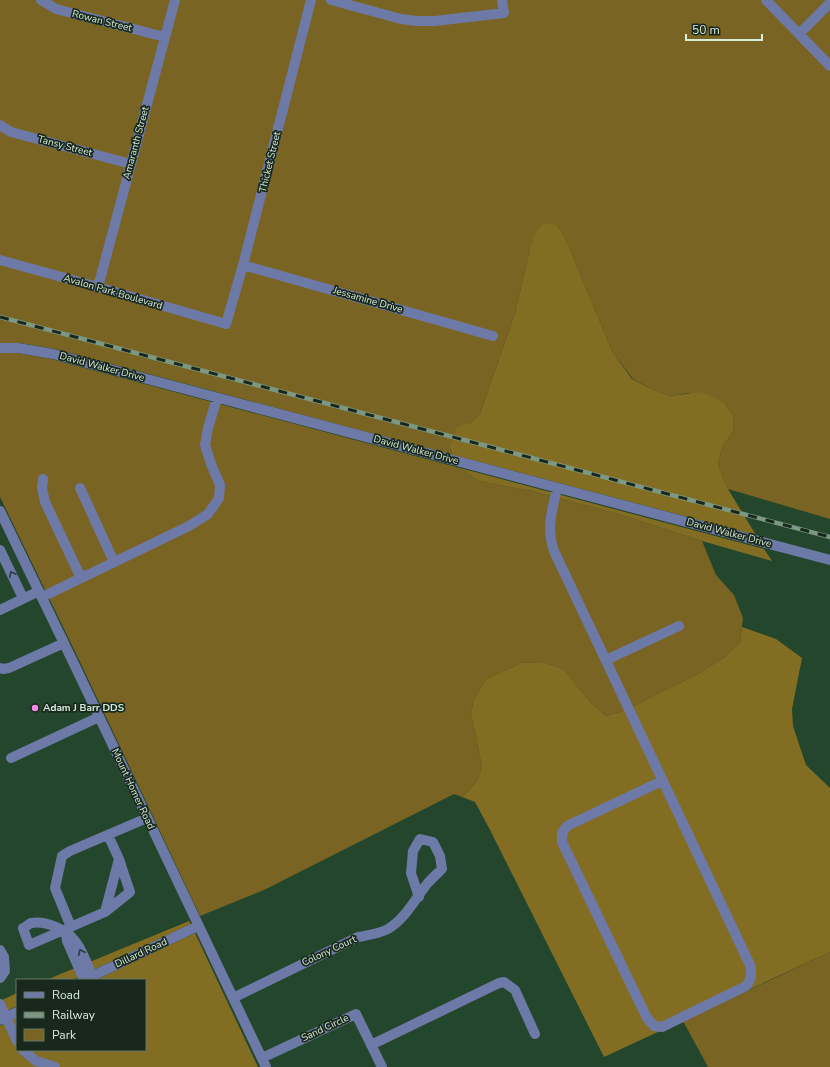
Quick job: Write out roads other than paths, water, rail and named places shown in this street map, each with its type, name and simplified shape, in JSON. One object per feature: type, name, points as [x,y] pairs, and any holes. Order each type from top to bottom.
[{"type":"street","name":"Rowan Street","points":[[41,0],[56,9],[165,37]]},
{"type":"street","name":"Amaranth Street","points":[[98,287],[175,0]]},
{"type":"street","name":"Thicket Street","points":[[226,324],[243,265],[311,0]]},
{"type":"street","points":[[331,0],[417,21],[435,21],[504,13],[502,0]]},
{"type":"street","points":[[766,0],[830,66]]},
{"type":"street","points":[[799,34],[830,4]]},
{"type":"street","name":"Tansy Street","points":[[0,125],[11,132],[131,164]]},
{"type":"street","name":"Avalon Park Boulevard","points":[[0,260],[226,324]]},
{"type":"street","name":"Jessamine Drive","points":[[243,265],[493,336]]},
{"type":"street","name":"David Walker Drive","points":[[0,348],[18,348],[53,354],[830,560]]},
{"type":"street","points":[[0,610],[23,598],[40,594],[81,578],[189,526],[208,514],[219,498],[220,485],[205,445],[208,428],[217,398]]},
{"type":"street","points":[[42,479],[45,502],[81,578]]},
{"type":"street","points":[[80,488],[114,562]]},
{"type":"street","points":[[557,488],[549,528],[550,539],[554,551],[750,965],[752,973],[751,980],[746,986],[662,1026],[654,1026],[647,1018],[562,842],[562,833],[567,826],[662,781]]},
{"type":"street","name":"Mount Homer Road","points":[[1,514],[264,1063]]},
{"type":"street","points":[[0,550],[23,598]]},
{"type":"street","points":[[606,660],[679,626]]},
{"type":"street","points":[[0,668],[9,668],[64,643]]},
{"type":"street","points":[[11,758],[99,717]]},
{"type":"street","points":[[87,979],[76,942],[66,930],[55,888],[62,856],[70,851],[147,818]]},
{"type":"street","points":[[66,930],[106,912],[130,892],[119,859],[108,835]]},
{"type":"street","name":"Colony Court","points":[[233,998],[358,938],[379,933],[388,929],[397,922],[419,897],[427,884],[442,869],[440,856],[433,842],[420,839],[413,851],[411,873],[419,897]]},
{"type":"street","points":[[106,912],[119,859]]},
{"type":"street","name":"Dillard Road","points":[[87,979],[198,926]]},
{"type":"street","points":[[0,950],[4,957],[5,971],[0,978]]},
{"type":"street","points":[[371,1045],[499,983],[504,982],[514,990],[535,1034]]},
{"type":"street","points":[[0,1004],[3,1018],[16,1039]]},
{"type":"street","points":[[3,1018],[16,1012]]},
{"type":"street","name":"Sand Circle","points":[[264,1063],[356,1014],[382,1067]]},
{"type":"street","points":[[24,1051],[36,1061],[55,1067]]},
{"type":"railway","points":[[0,317],[830,537]]},
{"type":"place","name":"Adam J Barr DDS","points":[[35,708]]}]
